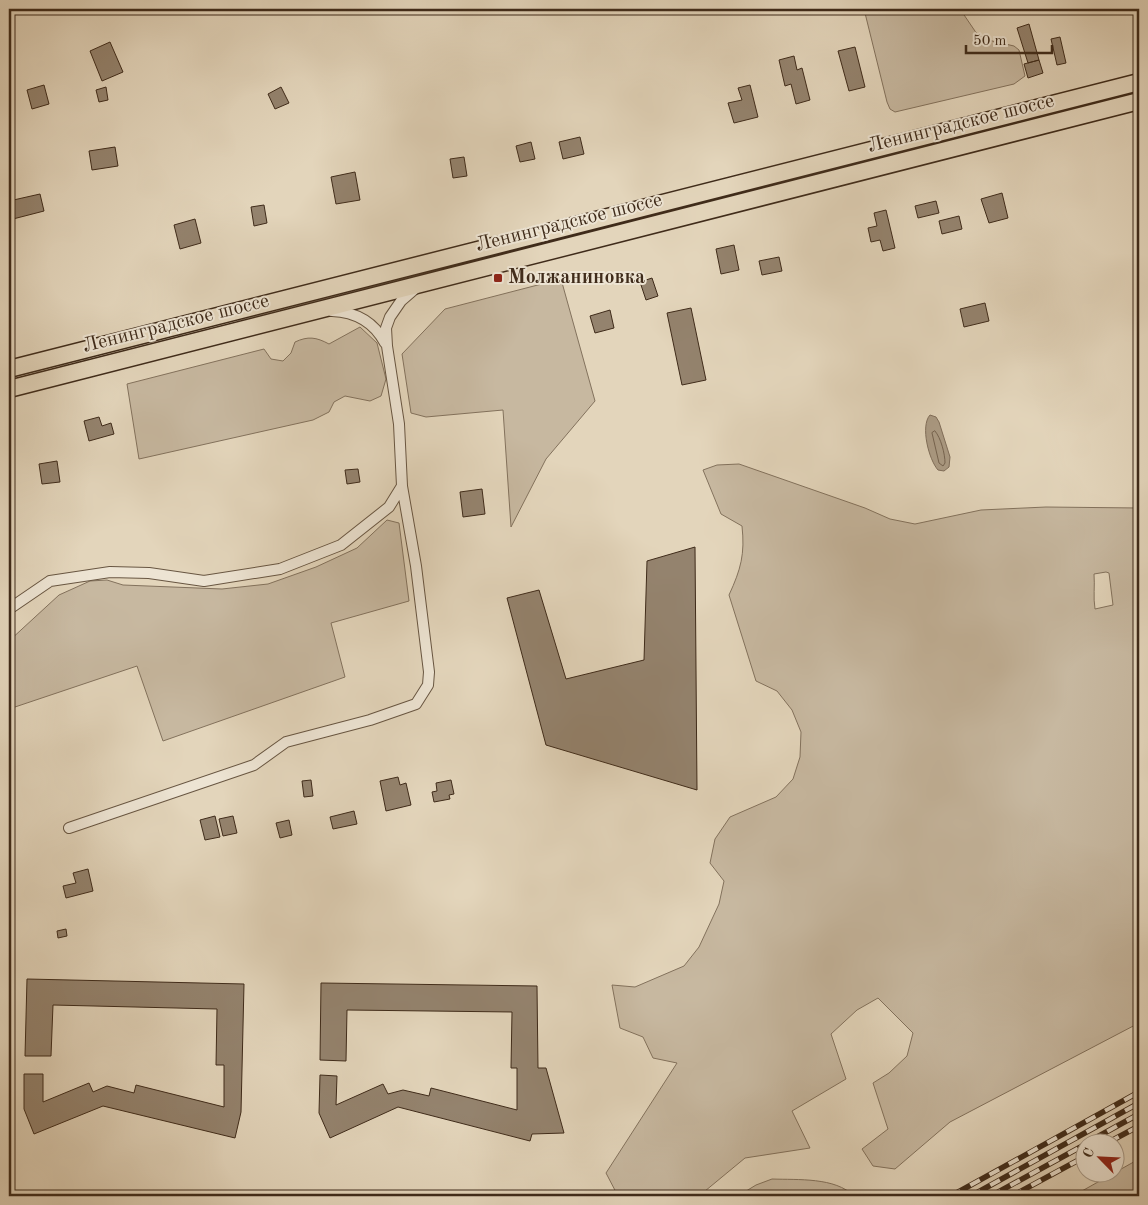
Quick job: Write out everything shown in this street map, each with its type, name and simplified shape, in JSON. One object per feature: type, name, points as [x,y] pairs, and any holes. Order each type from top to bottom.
[{"type":"highway","name":"Ленинградское шоссе","points":[[9,369],[1139,82]]},
{"type":"highway","name":"Ленинградское шоссе","points":[[9,389],[1139,101]]},
{"type":"street","points":[[69,828],[254,765],[286,742],[370,720],[416,704],[428,685],[429,672],[416,566],[402,486],[398,424],[386,328],[396,306],[426,282]]},
{"type":"street","points":[[311,311],[342,311],[360,317],[380,334],[387,346]]},
{"type":"street","points":[[9,609],[50,581],[110,572],[149,573],[204,581],[280,569],[341,545],[389,508],[402,486]]},
{"type":"shaded area","points":[[864,9],[960,9],[977,34],[988,40],[1014,46],[1019,50],[1025,76],[1014,84],[895,112],[890,109],[887,102]]},
{"type":"shaded area","points":[[561,279],[595,401],[546,459],[511,527],[503,410],[426,417],[411,413],[402,354],[445,309]]},
{"type":"shaded area","points":[[360,327],[377,343],[386,379],[381,396],[370,401],[345,396],[334,402],[329,412],[313,420],[139,459],[127,384],[264,349],[271,359],[283,361],[291,353],[295,342],[312,338],[329,344]]},
{"type":"shaded area","points":[[739,464],[865,508],[890,519],[915,524],[981,510],[1046,507],[1139,508],[1139,1023],[950,1122],[895,1169],[873,1166],[862,1149],[888,1129],[873,1083],[889,1073],[907,1056],[913,1033],[878,998],[857,1010],[831,1034],[846,1079],[792,1111],[810,1148],[745,1158],[699,1196],[618,1196],[606,1173],[677,1063],[653,1058],[643,1037],[620,1028],[612,985],[635,987],[684,966],[699,947],[719,904],[724,881],[710,863],[715,839],[730,817],[776,797],[793,779],[800,757],[801,732],[792,710],[777,691],[756,681],[729,595],[737,577],[741,561],[743,545],[742,526],[721,514],[703,470],[717,465]],"holes":[[[1109,573],[1113,605],[1095,609],[1094,574]]]},
{"type":"shaded area","points":[[387,520],[399,523],[409,601],[331,623],[345,677],[163,741],[137,666],[9,709],[9,641],[59,595],[90,581],[107,580],[123,585],[222,589],[268,584],[316,567],[357,548]]},
{"type":"shaded area","points":[[1139,1159],[1139,1196],[1073,1196],[1098,1182],[1126,1182],[1126,1166]]},
{"type":"shaded area","points":[[772,1179],[816,1181],[837,1185],[854,1196],[738,1196],[756,1185]]},
{"type":"water","points":[[930,415],[936,417],[939,422],[950,457],[949,467],[944,471],[938,470],[927,443],[926,427]]},
{"type":"building","points":[[1029,24],[1039,60],[1028,63],[1017,28]]},
{"type":"building","points":[[1060,37],[1066,63],[1057,65],[1051,39]]},
{"type":"building","points":[[110,42],[123,72],[102,81],[90,51]]},
{"type":"building","points":[[855,47],[865,87],[849,91],[838,51]]},
{"type":"building","points":[[794,56],[797,70],[802,68],[810,100],[796,104],[791,84],[785,86],[779,60]]},
{"type":"building","points":[[1039,60],[1043,73],[1028,78],[1024,64]]},
{"type":"building","points":[[44,85],[49,104],[32,109],[27,90]]},
{"type":"building","points":[[750,85],[758,117],[734,123],[728,103],[742,100],[738,88]]},
{"type":"building","points":[[106,87],[108,100],[99,102],[96,90]]},
{"type":"building","points":[[281,87],[289,103],[275,109],[268,94]]},
{"type":"building","points":[[580,137],[584,154],[563,159],[559,142]]},
{"type":"building","points":[[531,142],[535,159],[520,162],[516,146]]},
{"type":"building","points":[[115,147],[118,166],[92,170],[89,151]]},
{"type":"building","points":[[464,157],[467,176],[453,178],[450,159]]},
{"type":"building","points":[[355,172],[360,200],[336,204],[331,177]]},
{"type":"building","points":[[1002,193],[1008,218],[989,223],[981,199]]},
{"type":"building","points":[[40,194],[44,211],[13,219],[9,201]]},
{"type":"building","points":[[936,201],[939,213],[918,218],[915,206]]},
{"type":"building","points":[[264,205],[267,223],[254,226],[251,207]]},
{"type":"building","points":[[886,210],[895,248],[883,251],[880,240],[871,242],[868,228],[877,226],[874,213]]},
{"type":"building","points":[[959,216],[962,229],[942,234],[939,221]]},
{"type":"building","points":[[195,219],[201,243],[180,249],[174,225]]},
{"type":"building","points":[[734,245],[739,270],[721,274],[716,249]]},
{"type":"building","points":[[779,257],[782,271],[762,275],[759,261]]},
{"type":"building","points":[[652,278],[658,296],[646,300],[640,282]]},
{"type":"building","points":[[985,303],[989,321],[964,327],[960,309]]},
{"type":"building","points":[[691,308],[706,380],[682,385],[667,313]]},
{"type":"building","points":[[610,310],[614,328],[595,333],[590,316]]},
{"type":"building","points":[[99,417],[102,426],[111,423],[114,434],[89,441],[84,421]]},
{"type":"building","points":[[57,461],[60,482],[42,484],[39,464]]},
{"type":"building","points":[[358,469],[360,482],[347,484],[345,470]]},
{"type":"building","points":[[482,489],[485,514],[463,517],[460,492]]},
{"type":"building","points":[[695,547],[697,790],[546,745],[507,598],[539,590],[566,679],[644,660],[647,561]]},
{"type":"building","points":[[398,777],[400,785],[406,783],[411,805],[386,811],[380,781]]},
{"type":"building","points":[[311,780],[313,796],[304,797],[302,781]]},
{"type":"building","points":[[451,780],[454,794],[449,795],[450,799],[434,802],[432,792],[437,791],[436,783]]},
{"type":"building","points":[[354,811],[357,824],[333,829],[330,817]]},
{"type":"building","points":[[215,816],[220,837],[205,840],[200,820]]},
{"type":"building","points":[[233,816],[237,833],[223,836],[219,819]]},
{"type":"building","points":[[289,820],[292,835],[280,838],[276,823]]},
{"type":"building","points":[[88,869],[93,891],[66,898],[63,886],[76,883],[73,873]]},
{"type":"building","points":[[66,929],[67,936],[58,938],[57,931]]},
{"type":"building","points":[[27,979],[244,984],[241,1112],[235,1138],[103,1106],[34,1134],[24,1109],[24,1074],[43,1074],[43,1102],[89,1083],[93,1092],[107,1086],[134,1093],[136,1085],[224,1107],[224,1065],[216,1065],[217,1009],[53,1005],[51,1056],[25,1056]]},
{"type":"building","points":[[321,983],[537,986],[538,1068],[546,1068],[564,1133],[532,1134],[530,1141],[398,1107],[330,1138],[319,1113],[320,1075],[337,1076],[336,1105],[383,1084],[388,1094],[403,1090],[429,1096],[431,1088],[517,1110],[517,1068],[511,1068],[512,1012],[347,1010],[346,1061],[320,1060]]},
{"type":"railway","points":[[951,1196],[1139,1092]]},
{"type":"railway","points":[[971,1196],[1139,1103]]},
{"type":"railway","points":[[1106,1132],[1139,1114]]},
{"type":"railway","points":[[1126,1133],[1139,1126]]},
{"type":"railway","points":[[991,1196],[1076,1149]]},
{"type":"railway","points":[[1012,1196],[1076,1161]]},
{"type":"place","name":"Молжаниновка","points":[[498,278]]}]
